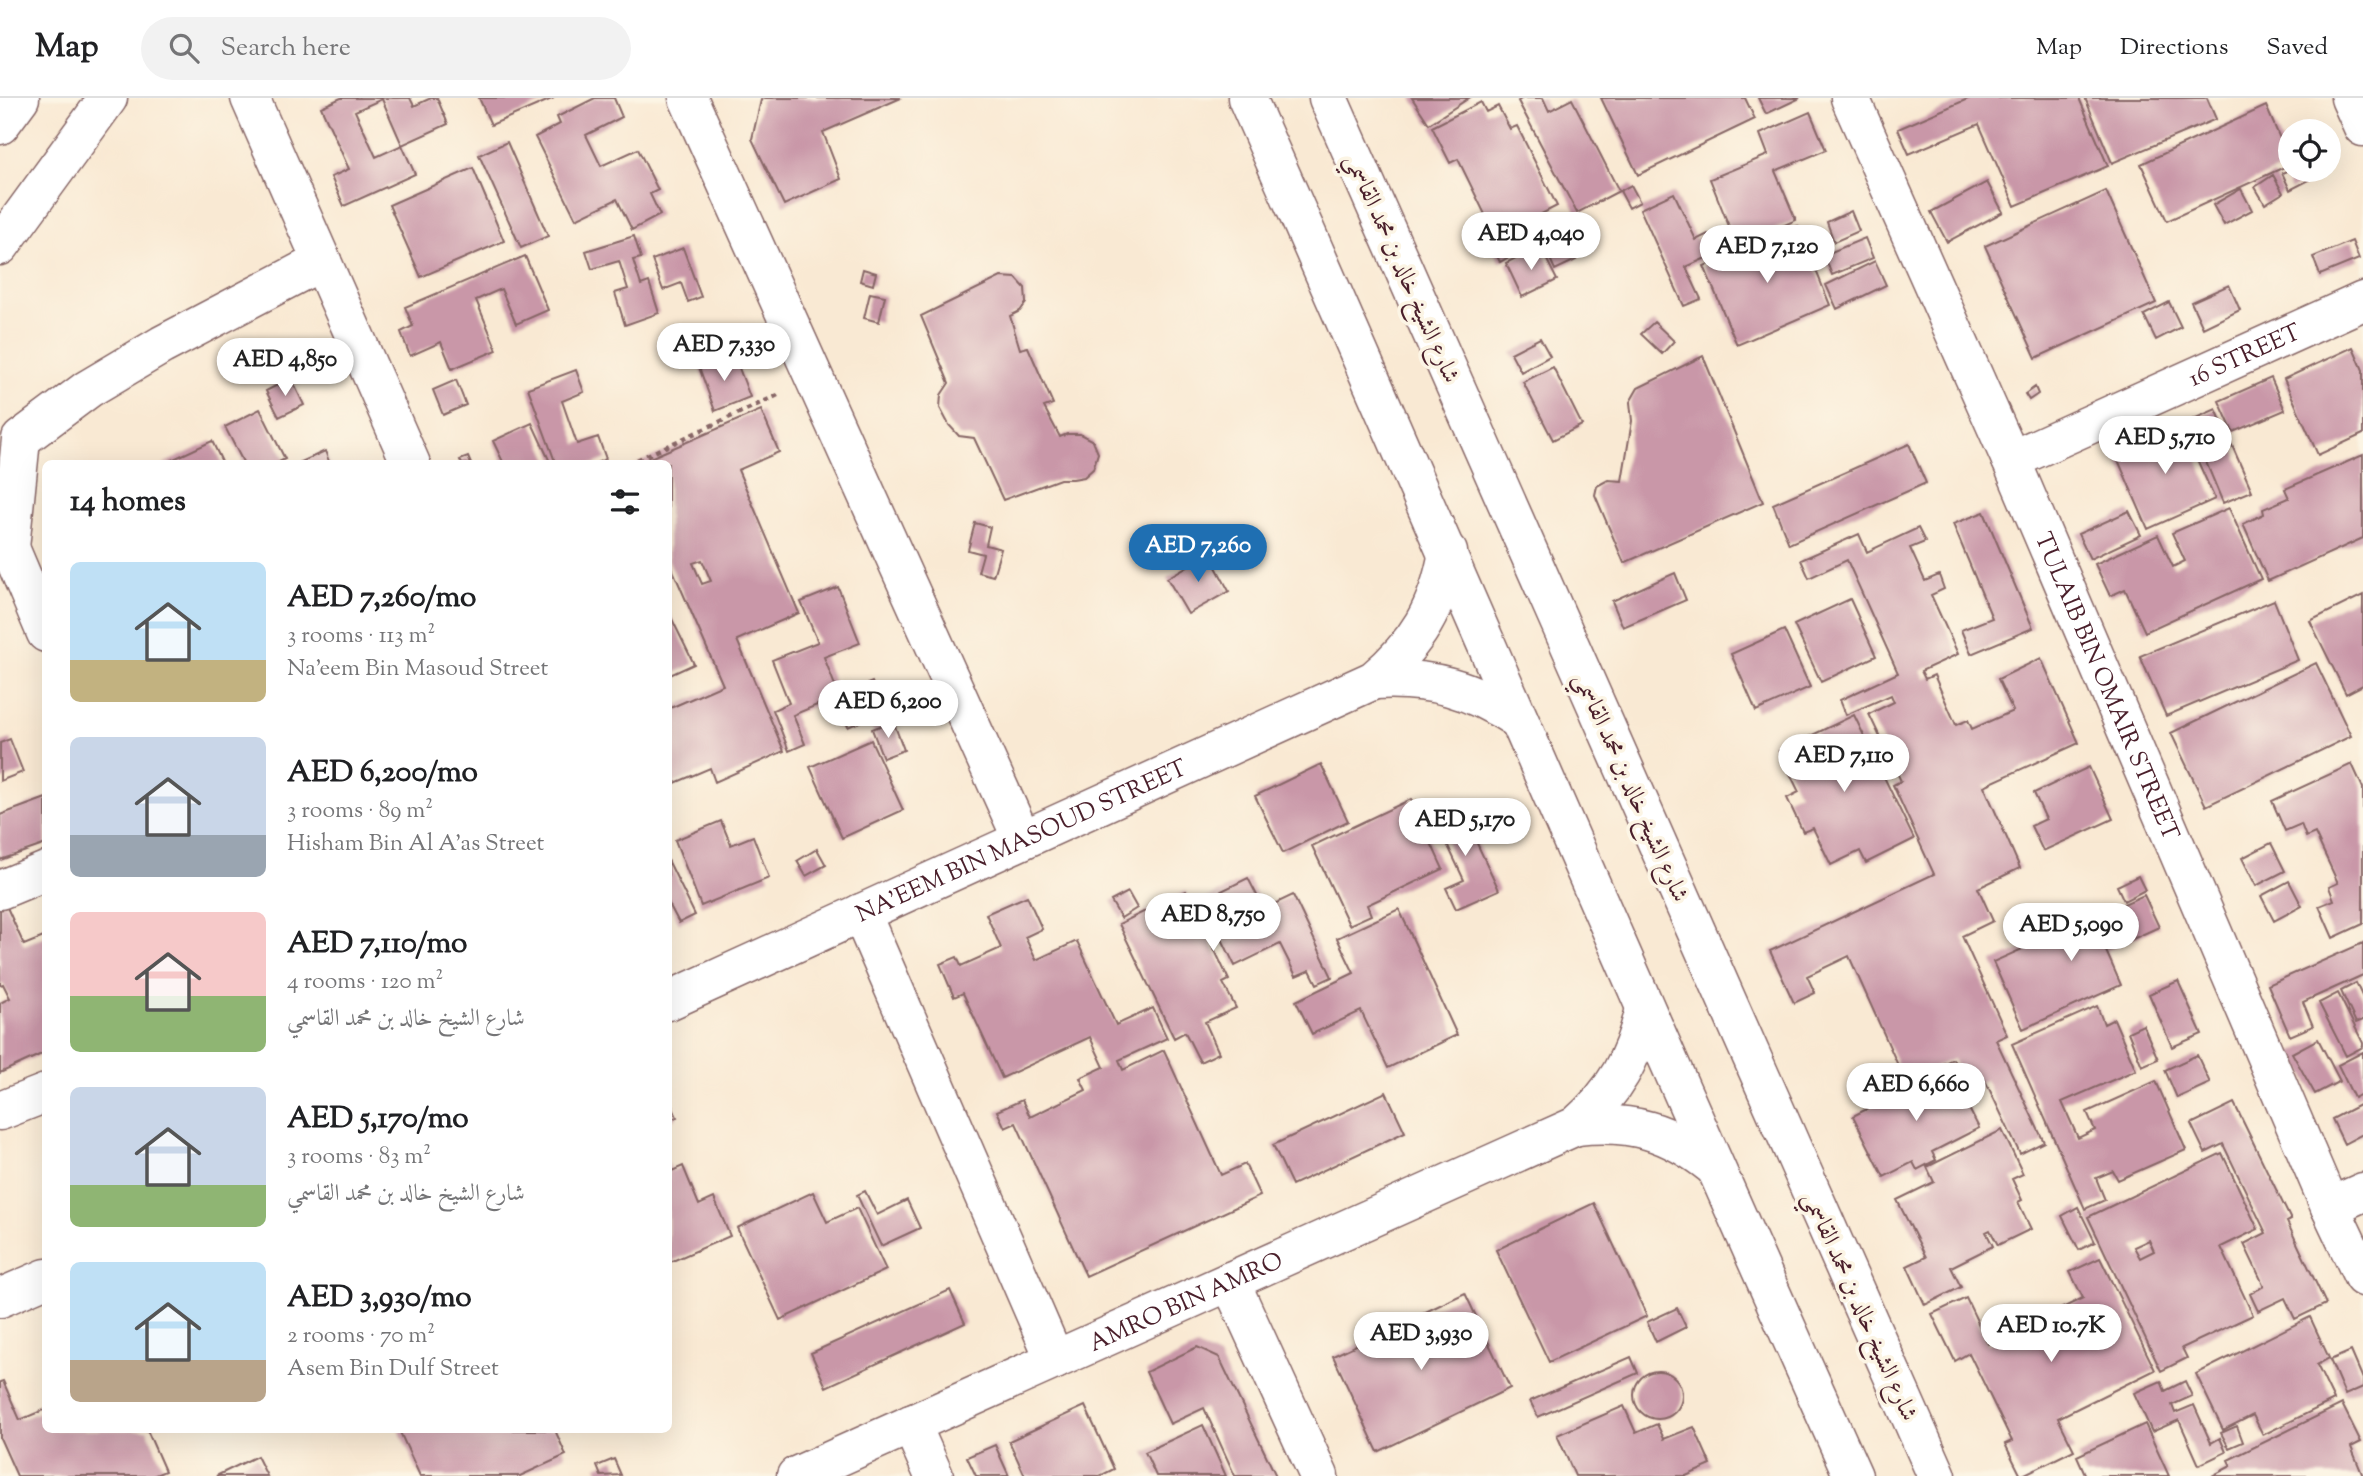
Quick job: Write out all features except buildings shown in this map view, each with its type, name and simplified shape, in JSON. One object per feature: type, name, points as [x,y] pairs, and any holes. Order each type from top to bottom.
[{"type":"street","points":[[0,125],[20,98]]},
{"type":"street","points":[[0,246],[108,98]]},
{"type":"street","points":[[250,98],[409,460]]},
{"type":"street","points":[[1247,98],[1448,552],[1713,1166],[1853,1476]]},
{"type":"street","name":"شارع الشيخ خالد بن محمد القاسمي","points":[[1328,98],[1937,1476]]},
{"type":"street","name":"TULAIB BIN OMAIR STREET","points":[[1850,98],[2011,460],[2347,1199],[2363,1277]]},
{"type":"street","points":[[2350,98],[2363,127]]},
{"type":"street","points":[[692,99],[814,378],[1022,839]]},
{"type":"street","points":[[42,624],[5,540],[21,439],[88,389],[162,345],[322,261]]},
{"type":"street","name":"16 STREET","points":[[2011,460],[2363,301]]},
{"type":"street","name":"NA'EEM BIN MASOUD STREET","points":[[672,999],[1374,680],[1410,645],[1424,624],[1444,577],[1448,552]]},
{"type":"street","name":"NA'EEM BIN MASOUD STREET","points":[[1374,680],[1425,680],[1450,686],[1486,700],[1519,720]]},
{"type":"street","points":[[0,890],[42,873]]},
{"type":"street","points":[[862,912],[1055,1360]]},
{"type":"street","name":"AMRO BIN AMRO","points":[[796,1476],[1576,1126],[1597,1108],[1614,1086],[1628,1062],[1645,1009]]},
{"type":"street","points":[[0,1111],[42,1095]]},
{"type":"street","name":"AMRO BIN AMRO","points":[[1576,1126],[1625,1124],[1650,1130],[1683,1145],[1713,1166]]},
{"type":"street","points":[[0,1298],[42,1280]]},
{"type":"street","points":[[1230,1281],[1319,1476]]},
{"type":"street","points":[[911,1424],[934,1476]]},
{"type":"path","points":[[637,460],[814,378]]}]
